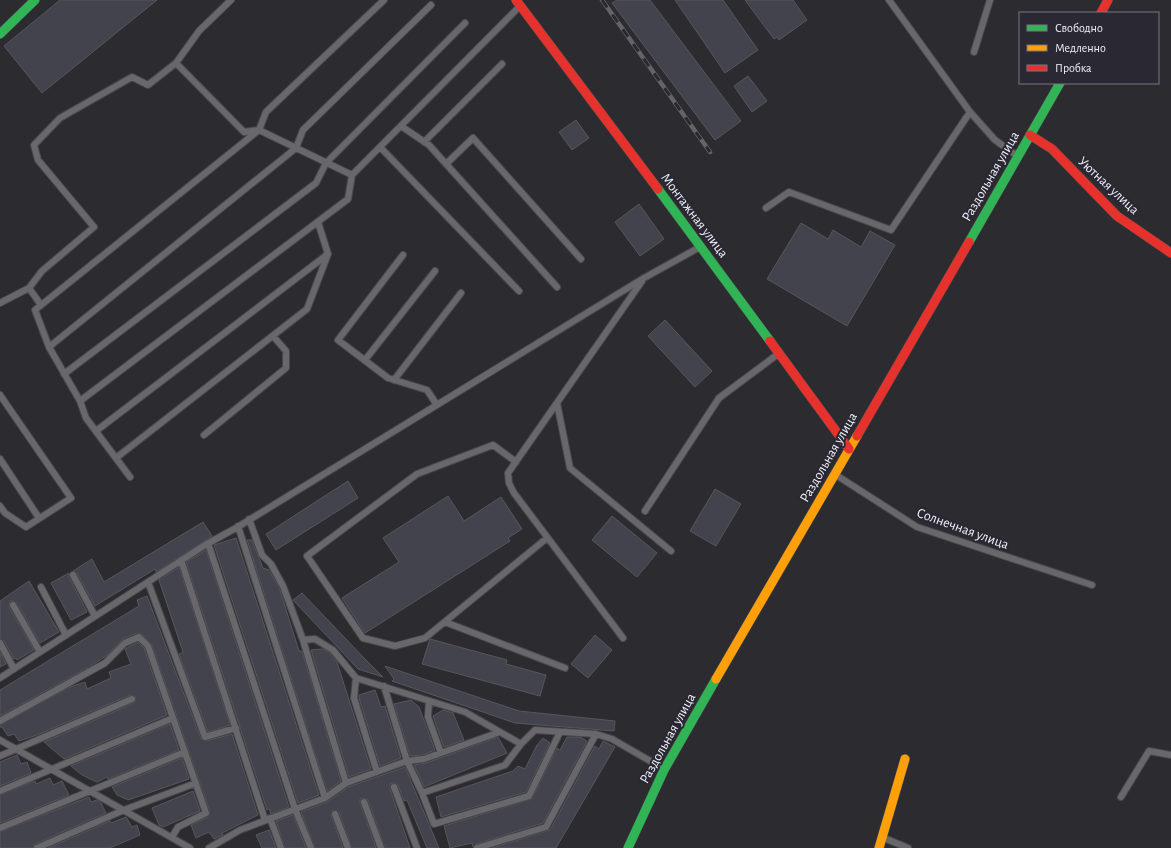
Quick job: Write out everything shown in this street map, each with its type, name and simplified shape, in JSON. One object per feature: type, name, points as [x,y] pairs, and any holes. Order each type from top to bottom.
[{"type":"main road","points":[[0,34],[35,0]]},
{"type":"main road","points":[[1102,12],[1108,0]]},
{"type":"main road","name":"Монтажная улица","points":[[518,3],[701,246],[849,449]]},
{"type":"main road","name":"Раздольная улица","points":[[628,848],[664,770],[1059,84]]},
{"type":"main road","name":"Уютная улица","points":[[1030,134],[1052,149],[1117,216],[1171,253]]},
{"type":"main road","points":[[879,848],[905,759]]},
{"type":"lane","points":[[0,303],[29,288],[42,271],[94,227],[38,160],[34,145],[60,118],[132,77],[148,85],[176,62],[199,31],[231,0]]},
{"type":"lane","points":[[130,477],[86,418],[80,400],[49,347],[35,310],[259,130],[266,112],[384,0]]},
{"type":"lane","points":[[889,0],[970,112],[995,140],[1018,156]]},
{"type":"lane","points":[[974,52],[990,0]]},
{"type":"lane","points":[[80,400],[348,199],[352,175],[401,126],[518,3]]},
{"type":"lane","points":[[49,347],[296,148],[304,130],[431,5]]},
{"type":"lane","points":[[64,374],[316,183],[326,163],[465,23]]},
{"type":"lane","points":[[176,62],[244,132],[259,130],[352,175]]},
{"type":"lane","points":[[424,142],[502,64]]},
{"type":"lane","points":[[766,208],[789,192],[891,230],[970,112]]},
{"type":"lane","points":[[401,126],[424,142],[446,164],[558,287]]},
{"type":"lane","points":[[446,164],[474,138],[581,259]]},
{"type":"lane","points":[[380,147],[519,291]]},
{"type":"lane","points":[[116,458],[307,309],[328,254],[318,222]]},
{"type":"lane","points":[[0,678],[208,543],[644,278],[701,246]]},
{"type":"lane","points":[[96,431],[328,254]]},
{"type":"lane","points":[[403,255],[338,340],[394,380],[427,390],[436,405]]},
{"type":"lane","points":[[365,360],[435,271]]},
{"type":"lane","points":[[622,638],[514,493],[509,483],[508,473],[644,278]]},
{"type":"lane","points":[[29,288],[41,305]]},
{"type":"lane","points":[[394,380],[461,293]]},
{"type":"lane","points":[[204,435],[286,368],[286,351],[273,336]]},
{"type":"lane","points":[[645,510],[719,398],[779,353]]},
{"type":"lane","points":[[0,395],[71,498],[26,527],[5,513],[0,506]]},
{"type":"lane","points":[[557,403],[570,468],[671,551]]},
{"type":"lane","points":[[516,462],[493,446],[417,474],[307,556],[363,638],[395,646],[426,638],[547,538]]},
{"type":"lane","points":[[0,459],[39,518]]},
{"type":"lane","name":"Солнечная улица","points":[[834,474],[917,527],[1092,585]]},
{"type":"lane","points":[[249,519],[262,555],[271,564],[283,586],[304,640],[346,783]]},
{"type":"lane","points":[[238,526],[325,798]]},
{"type":"lane","points":[[208,543],[295,809],[311,848]]},
{"type":"lane","points":[[181,560],[236,728],[268,819],[281,848]]},
{"type":"lane","points":[[72,575],[95,616]]},
{"type":"lane","points":[[148,582],[205,737],[236,728]]},
{"type":"lane","points":[[41,587],[66,635]]},
{"type":"lane","points":[[13,605],[40,652]]},
{"type":"lane","points":[[445,622],[565,668]]},
{"type":"lane","points":[[0,721],[105,663],[125,643],[139,637],[148,646],[206,813],[178,827],[172,837]]},
{"type":"lane","points":[[304,640],[315,639],[333,650],[356,678],[465,712],[521,744]]},
{"type":"lane","points":[[0,643],[14,669]]},
{"type":"lane","points":[[356,678],[354,698],[377,772]]},
{"type":"lane","points":[[384,686],[407,761],[422,792],[434,824],[529,796],[560,732]]},
{"type":"lane","points":[[0,756],[132,699]]},
{"type":"lane","points":[[429,701],[428,717],[441,753]]},
{"type":"lane","points":[[0,791],[173,718]]},
{"type":"lane","points":[[422,792],[505,765],[521,744],[535,730],[596,734],[612,739],[664,770]]},
{"type":"lane","points":[[209,848],[240,830],[325,798],[346,783],[407,761],[424,759],[500,732]]},
{"type":"lane","points":[[477,848],[546,827],[596,734]]},
{"type":"lane","points":[[0,740],[190,848]]},
{"type":"lane","points":[[1121,797],[1149,751],[1171,755]]},
{"type":"lane","points":[[0,828],[185,752]]},
{"type":"lane","points":[[37,848],[124,810],[196,783]]},
{"type":"lane","points":[[394,787],[417,848]]},
{"type":"lane","points":[[364,802],[381,848]]},
{"type":"lane","points":[[335,814],[348,848]]},
{"type":"lane","points":[[882,838],[908,848]]},
{"type":"building","points":[[60,0],[157,0],[42,93],[4,46]]},
{"type":"building","points":[[617,0],[650,0],[741,121],[715,140],[612,3]]},
{"type":"building","points":[[675,0],[723,0],[758,50],[725,73]]},
{"type":"building","points":[[745,0],[793,0],[807,20],[779,40],[777,37],[774,39]]},
{"type":"building","points":[[748,76],[767,101],[752,112],[734,86]]},
{"type":"building","points":[[576,120],[589,138],[572,150],[559,132]]},
{"type":"building","points":[[639,204],[664,239],[640,256],[615,222]]},
{"type":"building","points":[[801,223],[828,239],[833,230],[861,247],[870,231],[895,245],[847,326],[767,279]]},
{"type":"building","points":[[665,320],[712,371],[695,387],[648,336]]},
{"type":"building","points":[[348,481],[358,498],[276,550],[266,534]]},
{"type":"building","points":[[715,489],[741,504],[716,546],[690,531]]},
{"type":"building","points":[[448,496],[464,521],[501,497],[522,529],[508,538],[510,541],[365,633],[342,598],[399,562],[383,538]]},
{"type":"building","points":[[612,516],[657,553],[637,577],[592,540]]},
{"type":"building","points":[[203,522],[212,536],[156,572],[155,569],[95,606],[77,573],[73,571],[92,559],[104,582]]},
{"type":"building","points":[[236,538],[319,795],[298,803],[214,545]]},
{"type":"building","points":[[247,540],[252,540],[263,568],[269,570],[279,587],[299,651],[302,651],[341,781],[327,791]]},
{"type":"building","points":[[206,550],[289,807],[271,814],[269,809],[267,810],[186,562]]},
{"type":"building","points":[[179,567],[230,725],[208,732],[179,654],[183,652],[159,580]]},
{"type":"building","points":[[69,573],[69,577],[87,612],[71,620],[51,583]]},
{"type":"building","points":[[29,581],[59,632],[40,643],[17,603],[10,601],[9,607],[34,650],[17,660],[16,658],[14,659],[4,641],[0,639],[0,601]]},
{"type":"building","points":[[302,593],[383,677],[358,669],[293,600]]},
{"type":"building","points":[[147,596],[201,739],[206,741],[232,734],[258,815],[222,833],[223,835],[214,839],[209,832],[196,838],[191,825],[208,817],[210,812],[152,645],[142,634],[137,633],[123,639],[106,656],[87,668],[0,716],[0,690],[139,606],[137,600]]},
{"type":"building","points":[[595,635],[612,650],[588,678],[571,664]]},
{"type":"building","points":[[430,639],[507,660],[506,664],[546,675],[540,696],[422,664]]},
{"type":"building","points":[[138,642],[144,648],[167,715],[64,759],[44,742],[134,703],[136,700],[135,696],[130,695],[37,735],[19,741],[14,734],[8,736],[2,727],[0,727],[0,725],[70,687],[85,682],[87,689],[111,678],[109,672],[131,664],[125,649]]},
{"type":"building","points":[[323,649],[330,653],[337,662],[371,769],[349,777],[311,650]]},
{"type":"building","points":[[0,652],[6,664],[0,667]]},
{"type":"building","points":[[385,666],[519,711],[615,721],[614,731],[515,723],[392,681],[394,679]]},
{"type":"building","points":[[375,690],[381,707],[385,706],[401,758],[380,766],[359,698],[359,695]]},
{"type":"building","points":[[411,700],[419,707],[435,750],[423,755],[410,756],[394,704]]},
{"type":"building","points":[[443,710],[453,713],[464,740],[444,747],[433,716]]},
{"type":"building","points":[[170,724],[179,750],[108,779],[107,777],[97,782],[82,775],[71,766]]},
{"type":"building","points":[[498,737],[507,753],[424,787],[414,765],[426,763]]},
{"type":"building","points":[[567,737],[580,737],[587,741],[543,823],[476,844],[473,847],[472,843],[450,848],[444,826],[532,799],[557,748],[560,750]]},
{"type":"building","points":[[543,738],[550,743],[526,792],[441,817],[436,797],[513,771],[518,766],[525,769],[537,745]]},
{"type":"building","points":[[603,741],[615,747],[556,848],[492,848],[550,830],[595,746],[599,749]]},
{"type":"building","points":[[17,755],[21,764],[27,762],[31,773],[0,786],[0,762]]},
{"type":"building","points":[[182,758],[189,779],[128,800],[117,795],[112,787]]},
{"type":"building","points":[[405,767],[439,848],[427,848],[407,800],[404,801],[398,785],[394,783],[390,784],[390,789],[410,848],[385,848],[368,800],[364,798],[360,799],[360,803],[376,848],[352,848],[339,812],[335,810],[332,811],[331,815],[343,848],[315,848],[301,812],[327,802],[348,787]]},
{"type":"building","points":[[50,778],[53,785],[62,781],[69,795],[0,823],[0,795],[35,781],[36,784]]},
{"type":"building","points":[[193,791],[200,811],[163,827],[159,825],[152,808]]},
{"type":"building","points":[[89,797],[91,802],[97,800],[101,803],[106,813],[35,844],[33,848],[0,848],[0,832]]},
{"type":"building","points":[[293,815],[306,848],[285,848],[276,821]]},
{"type":"building","points":[[126,817],[132,827],[137,825],[140,835],[110,848],[48,848],[110,821],[111,823]]},
{"type":"building","points":[[269,830],[276,848],[262,848],[256,835]]},
{"type":"railway","points":[[602,0],[710,152]]},
{"type":"traffic: fast","points":[[0,34],[35,0]]},
{"type":"traffic: fast","points":[[969,242],[1059,84]]},
{"type":"traffic: fast","points":[[658,189],[770,341]]},
{"type":"traffic: fast","points":[[628,848],[664,770],[716,679]]},
{"type":"traffic: slow","points":[[716,679],[857,436]]},
{"type":"traffic: slow","points":[[879,848],[905,759]]},
{"type":"traffic: jam","points":[[516,0],[658,189]]},
{"type":"traffic: jam","points":[[1102,12],[1108,0]]},
{"type":"traffic: jam","points":[[1030,135],[1052,149],[1117,216],[1171,253]]},
{"type":"traffic: jam","points":[[857,436],[969,242]]},
{"type":"traffic: jam","points":[[770,341],[849,449]]}]
